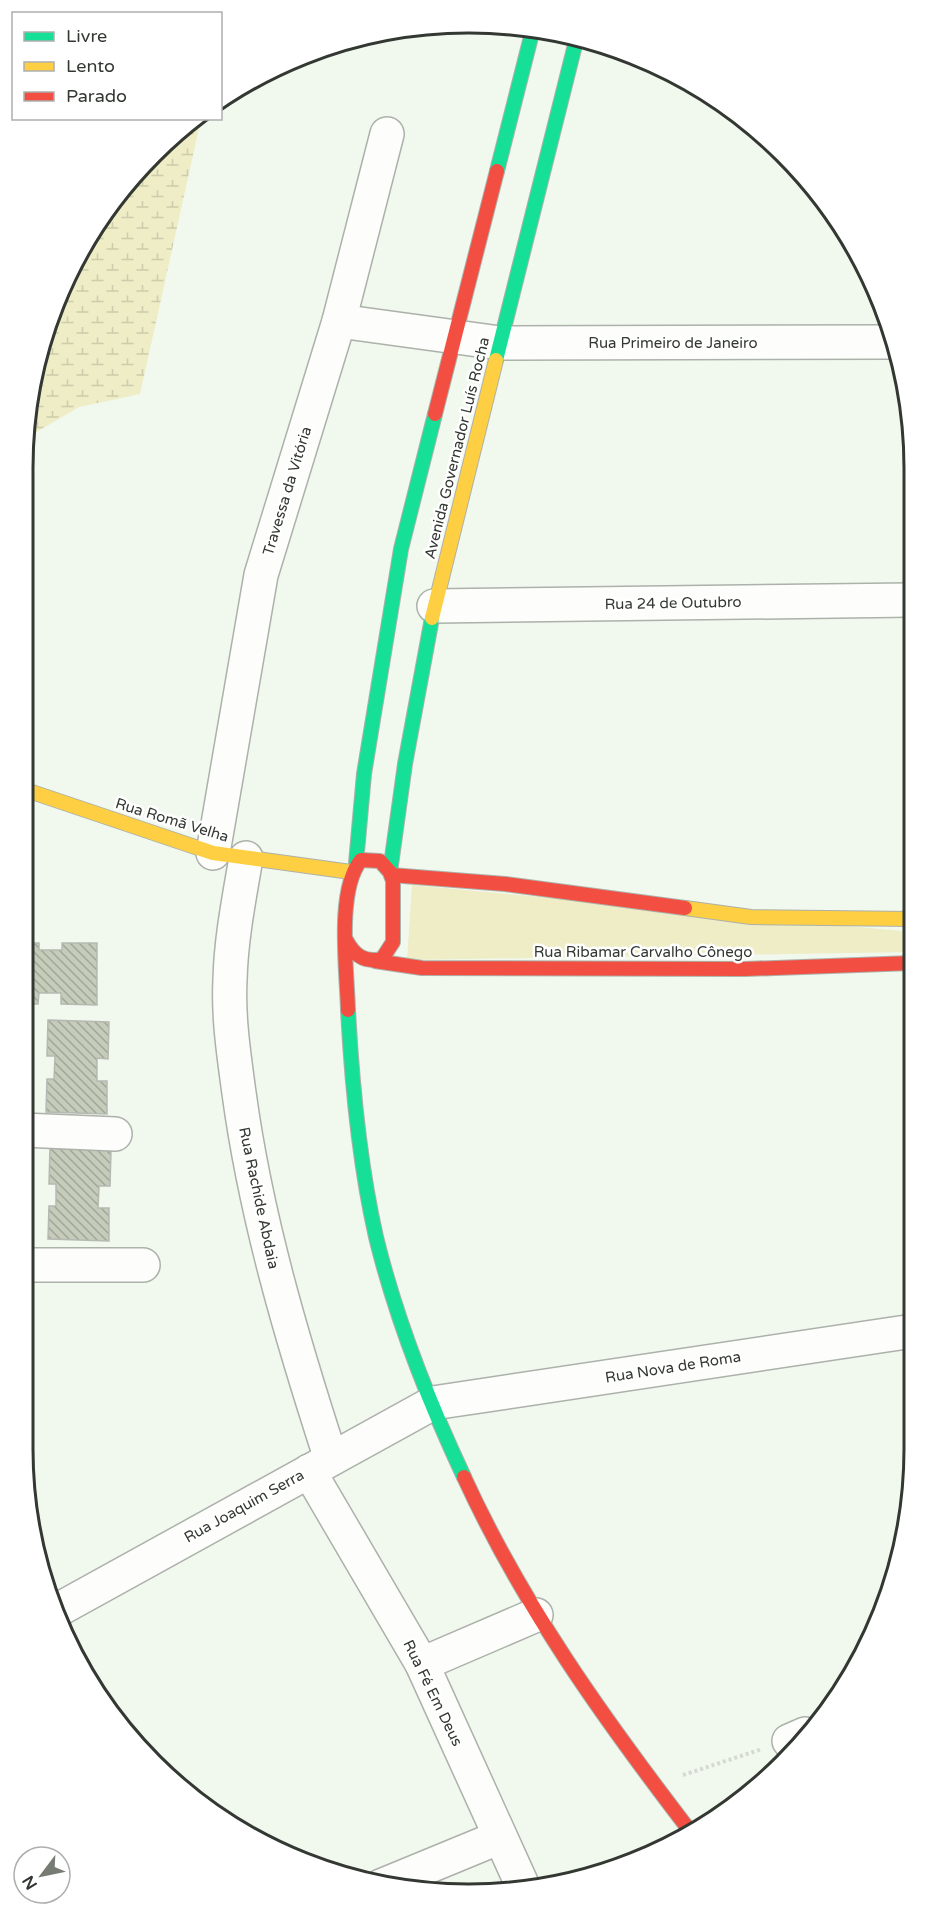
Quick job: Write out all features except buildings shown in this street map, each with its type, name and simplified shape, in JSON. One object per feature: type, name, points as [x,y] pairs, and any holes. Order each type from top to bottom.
[{"type":"main road","name":"Avenida Governador Luís Rocha","points":[[346,940],[364,774],[401,549],[531,38]]},
{"type":"main road","name":"Avenida Governador Luís Rocha","points":[[371,961],[386,956],[393,942],[394,892],[391,873],[405,764],[434,606],[575,46]]},
{"type":"main road","name":"Rua Romã Velha","points":[[33,792],[213,853],[353,867],[374,859],[384,863],[391,873]]},
{"type":"main road","points":[[391,873],[505,884],[751,917],[904,919]]},
{"type":"main road","points":[[346,940],[355,955],[371,961],[347,996]]},
{"type":"main road","points":[[346,940],[347,996],[356,1114],[369,1197],[385,1271],[433,1403],[506,1562],[536,1615],[581,1684],[686,1826]]},
{"type":"main road","name":"Rua Ribamar Carvalho Cônego","points":[[371,961],[422,968],[745,969],[904,963]]},
{"type":"street","name":"Travessa da Vitória","points":[[213,853],[261,575],[339,321],[387,134]]},
{"type":"street","name":"Rua Primeiro de Janeiro","points":[[339,321],[500,343],[885,342]]},
{"type":"street","name":"Rua 24 de Outubro","points":[[434,606],[904,600]]},
{"type":"street","name":"Rua Rachide Abdaia","points":[[246,858],[234,927],[230,982],[235,1062],[247,1152],[300,1365],[320,1465]]},
{"type":"street","points":[[33,1130],[115,1134]]},
{"type":"street","points":[[33,1265],[142,1265]]},
{"type":"street","name":"Rua Nova de Roma","points":[[433,1403],[904,1332]]},
{"type":"street","name":"Rua Joaquim Serra","points":[[63,1607],[433,1403]]},
{"type":"street","name":"Rua Fé Em Deus","points":[[320,1465],[422,1664],[520,1881]]},
{"type":"street","points":[[422,1664],[536,1615]]},
{"type":"street","points":[[400,1878],[500,1837]]},
{"type":"path","points":[[654,1784],[793,1739]]},
{"type":"green space","points":[[199,126],[140,394],[79,407],[35,433],[41,384],[66,302],[91,251],[123,203],[141,181]]},
{"type":"green space","points":[[412,885],[904,931],[904,952],[407,960]]},
{"type":"traffic: fast","points":[[497,171],[531,38]]},
{"type":"traffic: fast","points":[[496,360],[575,46]]},
{"type":"traffic: fast","points":[[356,863],[364,774],[401,549],[435,414]]},
{"type":"traffic: fast","points":[[390,872],[405,764],[432,618]]},
{"type":"traffic: fast","points":[[348,1010],[357,1124],[376,1237],[393,1298],[414,1359],[464,1477]]},
{"type":"traffic: slow","points":[[432,618],[496,360]]},
{"type":"traffic: slow","points":[[33,792],[213,853],[351,872]]},
{"type":"traffic: slow","points":[[685,908],[751,917],[904,919]]},
{"type":"traffic: jam","points":[[435,414],[497,171]]},
{"type":"traffic: jam","points":[[346,940],[356,954],[370,960],[382,959],[393,942],[393,881],[390,872],[380,861],[361,860],[353,873],[348,891],[345,932],[348,1010]]},
{"type":"traffic: jam","points":[[391,875],[505,884],[685,908]]},
{"type":"traffic: jam","points":[[375,961],[422,968],[745,969],[904,963]]},
{"type":"traffic: jam","points":[[464,1477],[512,1571],[567,1660],[596,1704],[686,1826]]}]
